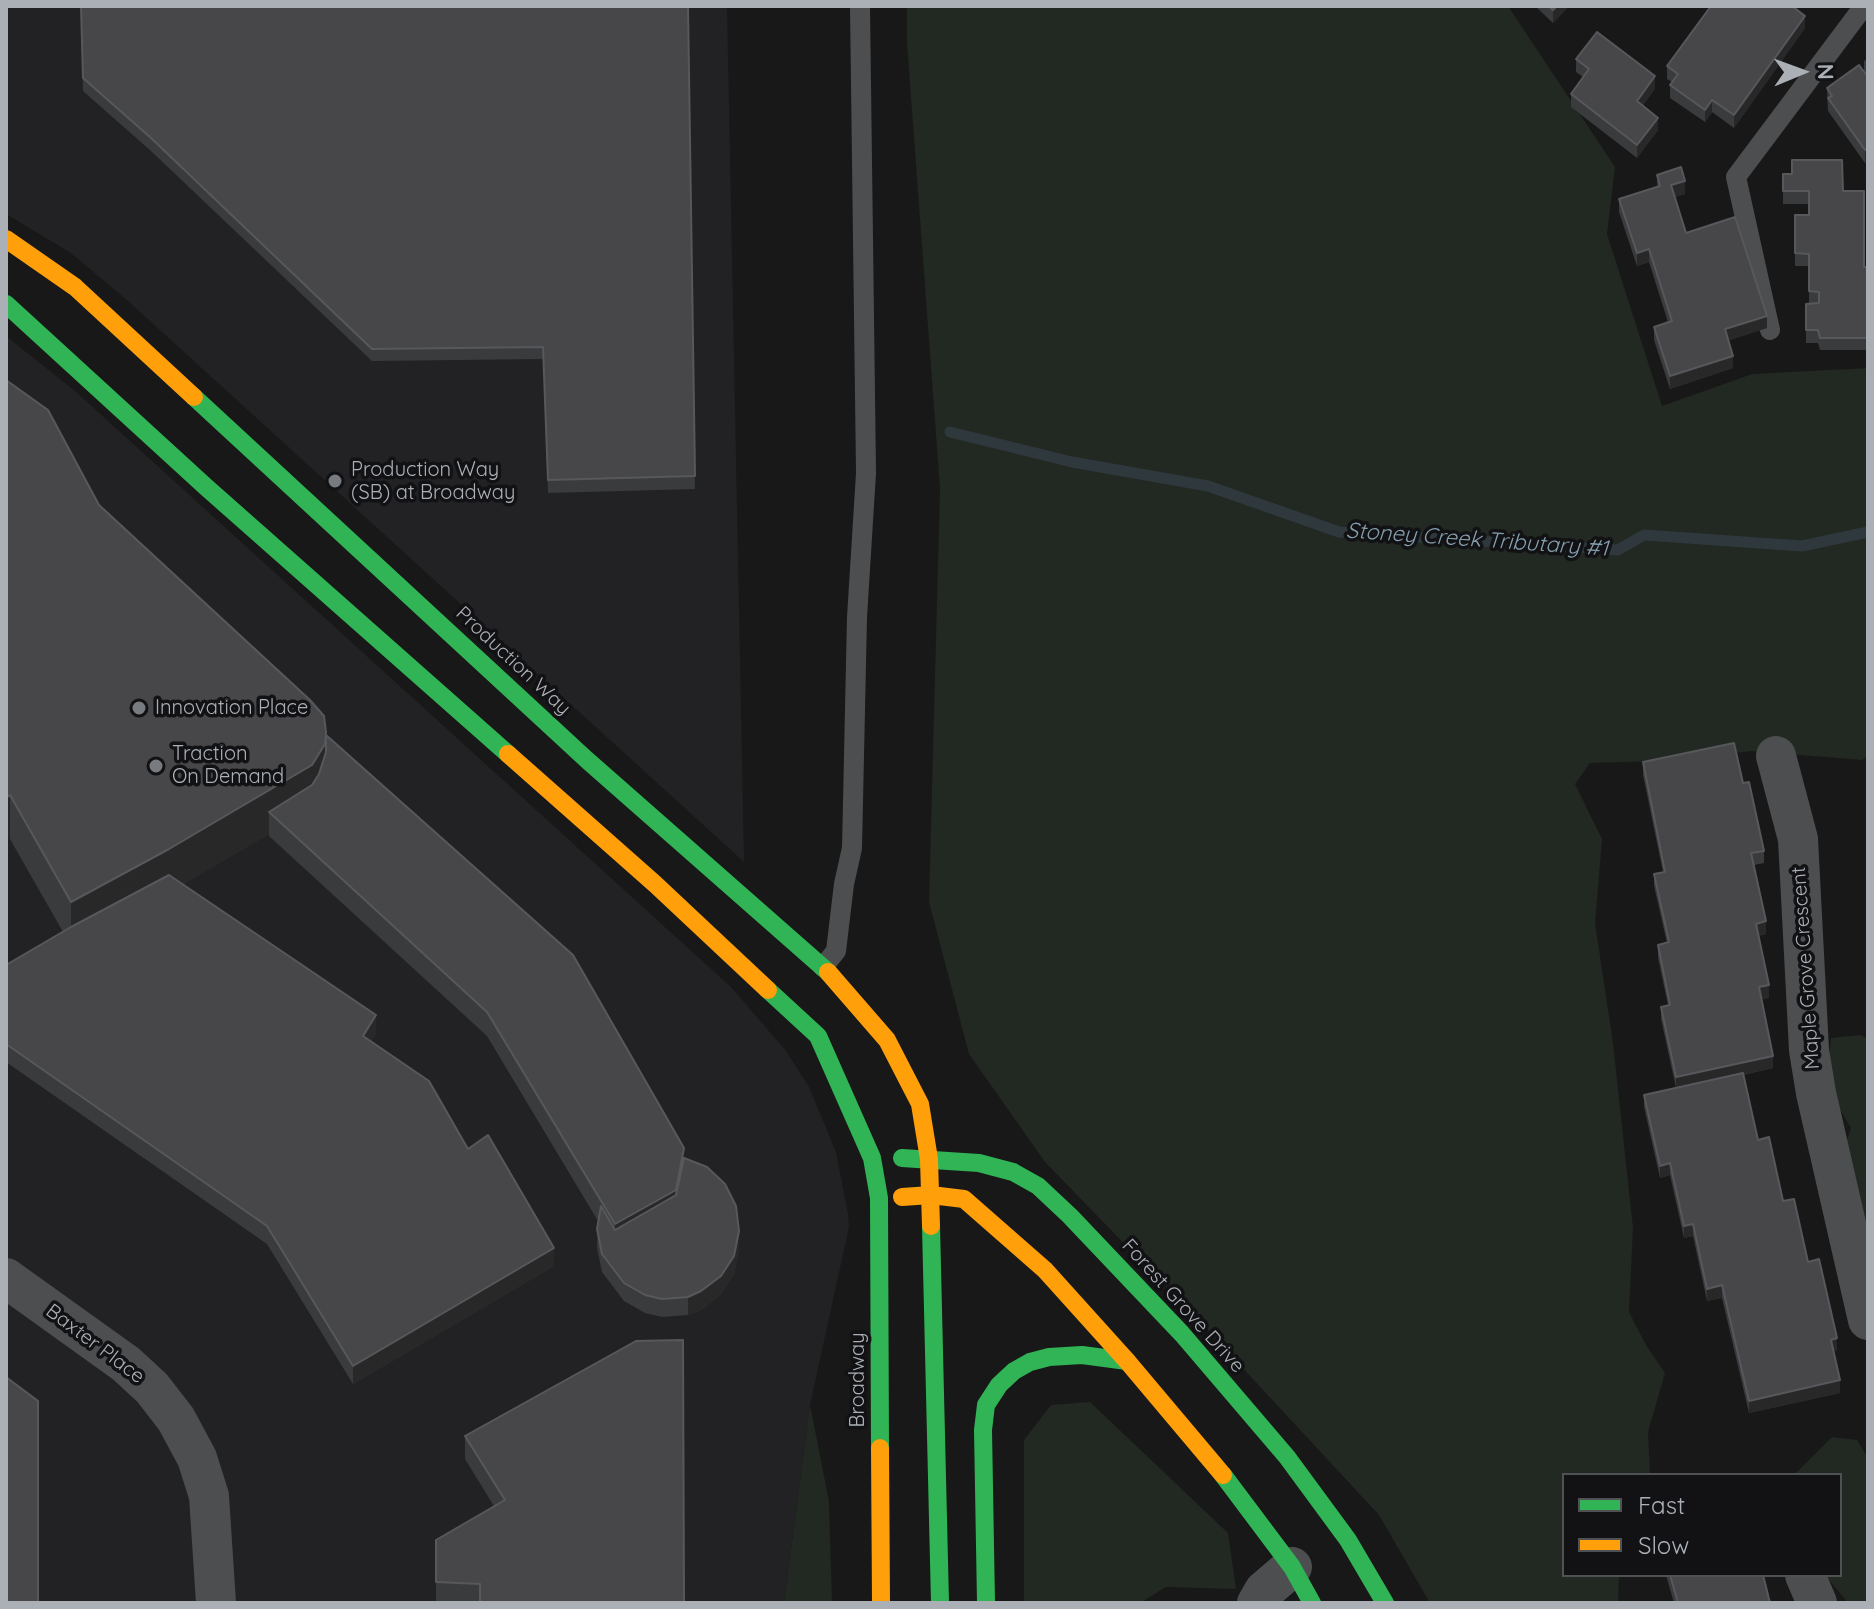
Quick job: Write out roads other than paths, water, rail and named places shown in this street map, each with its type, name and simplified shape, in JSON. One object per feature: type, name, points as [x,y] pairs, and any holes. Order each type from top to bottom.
[{"type":"street","name":"Production Way","points":[[6,239],[75,287],[587,760],[823,967],[887,1040],[920,1104],[929,1159]]},
{"type":"street","points":[[6,304],[206,487],[655,884],[818,1036],[872,1158]]},
{"type":"street","name":"Maple Grove Crescent","points":[[1776,756],[1798,839],[1813,1079],[1868,1320]]},
{"type":"street","name":"Forest Grove Drive","points":[[872,1158],[979,1163],[1013,1172],[1038,1186],[1182,1334],[1287,1457],[1348,1540],[1385,1603]]},
{"type":"street","name":"Broadway","points":[[872,1158],[879,1198],[881,1603]]},
{"type":"street","points":[[929,1159],[940,1603]]},
{"type":"street","points":[[879,1198],[931,1195],[964,1199],[1045,1270],[1213,1462],[1292,1567],[1312,1603]]},
{"type":"street","name":"Baxter Place","points":[[6,1278],[126,1364],[152,1388],[176,1419],[197,1458],[209,1496],[218,1593],[216,1603]]},
{"type":"street","points":[[986,1603],[983,1430],[986,1405],[999,1385],[1030,1362],[1049,1357],[1082,1355],[1127,1361]]},
{"type":"street","points":[[1257,1603],[1264,1591],[1292,1567]]},
{"type":"street","points":[[1806,1577],[1817,1603]]},
{"type":"lane","points":[[823,967],[836,951],[852,848],[857,617],[866,473],[860,6]]},
{"type":"lane","points":[[1770,330],[1736,177],[1864,6]]},
{"type":"waterway","name":"Stoney Creek Tributary #1","points":[[950,432],[1072,462],[1208,486],[1339,532],[1618,550],[1644,535],[1802,546],[1868,532]]},
{"type":"place","name":"Production Way (SB) at Broadway","points":[[335,481]]},
{"type":"place","name":"Innovation Place","points":[[139,708]]},
{"type":"place","name":"Traction On Demand","points":[[156,766]]}]
